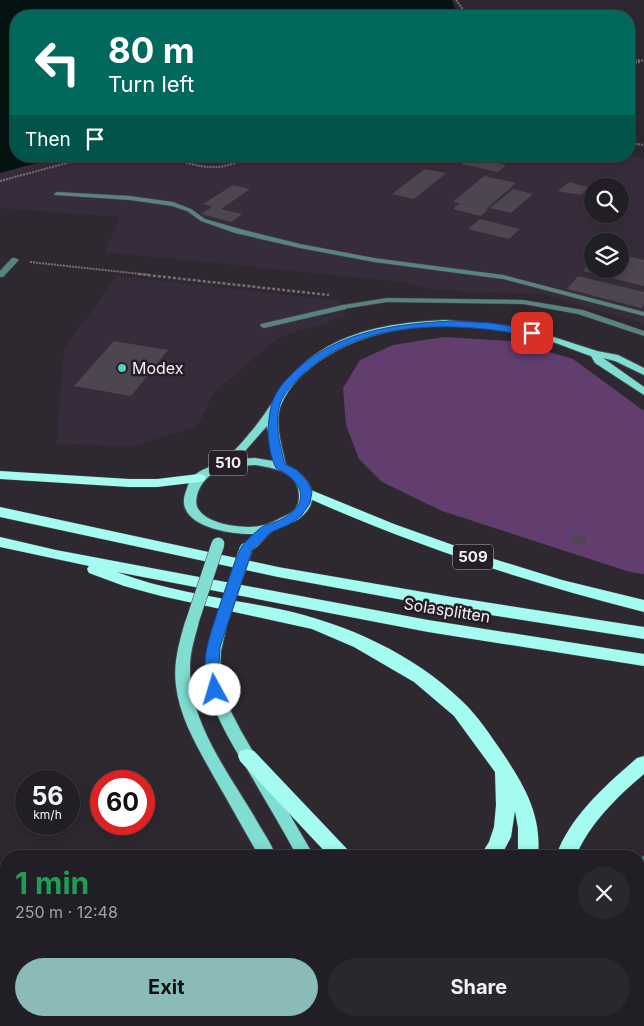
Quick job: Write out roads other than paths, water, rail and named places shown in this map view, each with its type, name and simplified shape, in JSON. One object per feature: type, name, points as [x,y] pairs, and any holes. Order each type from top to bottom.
[{"type":"highway","points":[[0,475],[129,483],[158,483],[199,478]]},
{"type":"highway","name":"509","points":[[306,492],[360,516],[515,571],[644,606]]},
{"type":"highway","name":"Solasplitten","points":[[0,512],[278,572],[452,603],[644,634]]},
{"type":"highway","points":[[0,542],[56,555],[141,586],[298,620],[343,635],[383,655],[421,679],[455,706],[485,742],[504,770],[526,810],[530,839],[529,850]]},
{"type":"highway","name":"Solasplitten","points":[[56,555],[428,626],[644,660]]},
{"type":"highway","points":[[248,756],[335,850]]},
{"type":"highway","points":[[568,850],[572,841],[610,792],[644,763]]},
{"type":"highway","points":[[494,850],[502,837],[505,810],[504,770]]},
{"type":"main road","name":"510","points":[[224,464],[245,446],[262,426],[287,384],[308,364],[330,349],[356,338],[384,330],[415,325],[491,326],[532,333],[596,355],[610,356],[644,372]]},
{"type":"main road","name":"510","points":[[596,355],[599,361],[644,392]]},
{"type":"main road","name":"510","points":[[275,403],[273,428],[280,466]]},
{"type":"main road","name":"510","points":[[262,461],[280,466],[293,472],[302,482],[306,492],[304,503],[297,514],[284,523],[267,529],[239,531],[213,526],[198,516],[190,504],[190,490],[199,478],[210,470],[224,464],[262,461]]},
{"type":"main road","points":[[213,526],[218,544],[184,645],[182,669],[184,694],[194,727],[265,850]]},
{"type":"main road","name":"510","points":[[267,529],[246,549],[213,647],[212,665],[215,690],[223,717],[303,850]]},
{"type":"street","points":[[57,194],[130,198],[172,204],[189,210],[203,220],[238,231],[300,246],[374,260],[503,277],[644,314]]},
{"type":"street","points":[[0,275],[15,260]]},
{"type":"street","points":[[264,326],[343,307],[387,300],[523,302],[580,312],[644,334]]},
{"type":"place","name":"Modex","points":[[122,368]]}]
